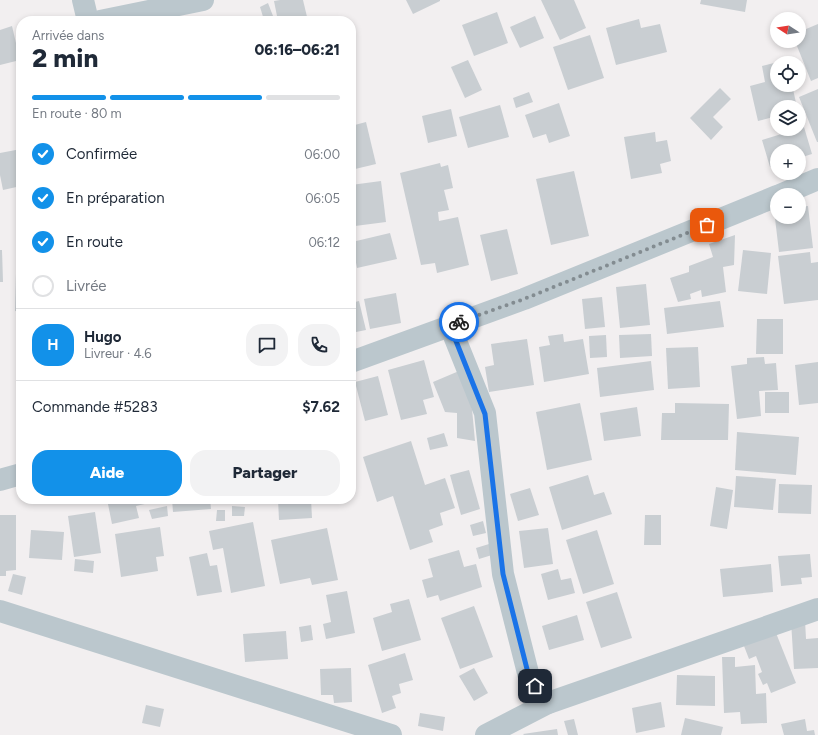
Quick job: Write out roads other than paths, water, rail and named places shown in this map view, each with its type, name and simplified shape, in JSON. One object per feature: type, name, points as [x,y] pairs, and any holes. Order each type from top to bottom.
[{"type":"street","points":[[83,0],[87,16]]},
{"type":"street","points":[[125,16],[203,0]]},
{"type":"street","points":[[798,188],[818,180]]},
{"type":"street","points":[[356,360],[524,299],[770,199]]},
{"type":"street","points":[[450,326],[485,414],[503,574],[529,677],[548,703]]},
{"type":"street","points":[[0,480],[16,475]]},
{"type":"street","points":[[486,735],[548,703],[818,609]]},
{"type":"street","points":[[0,611],[391,735]]}]
